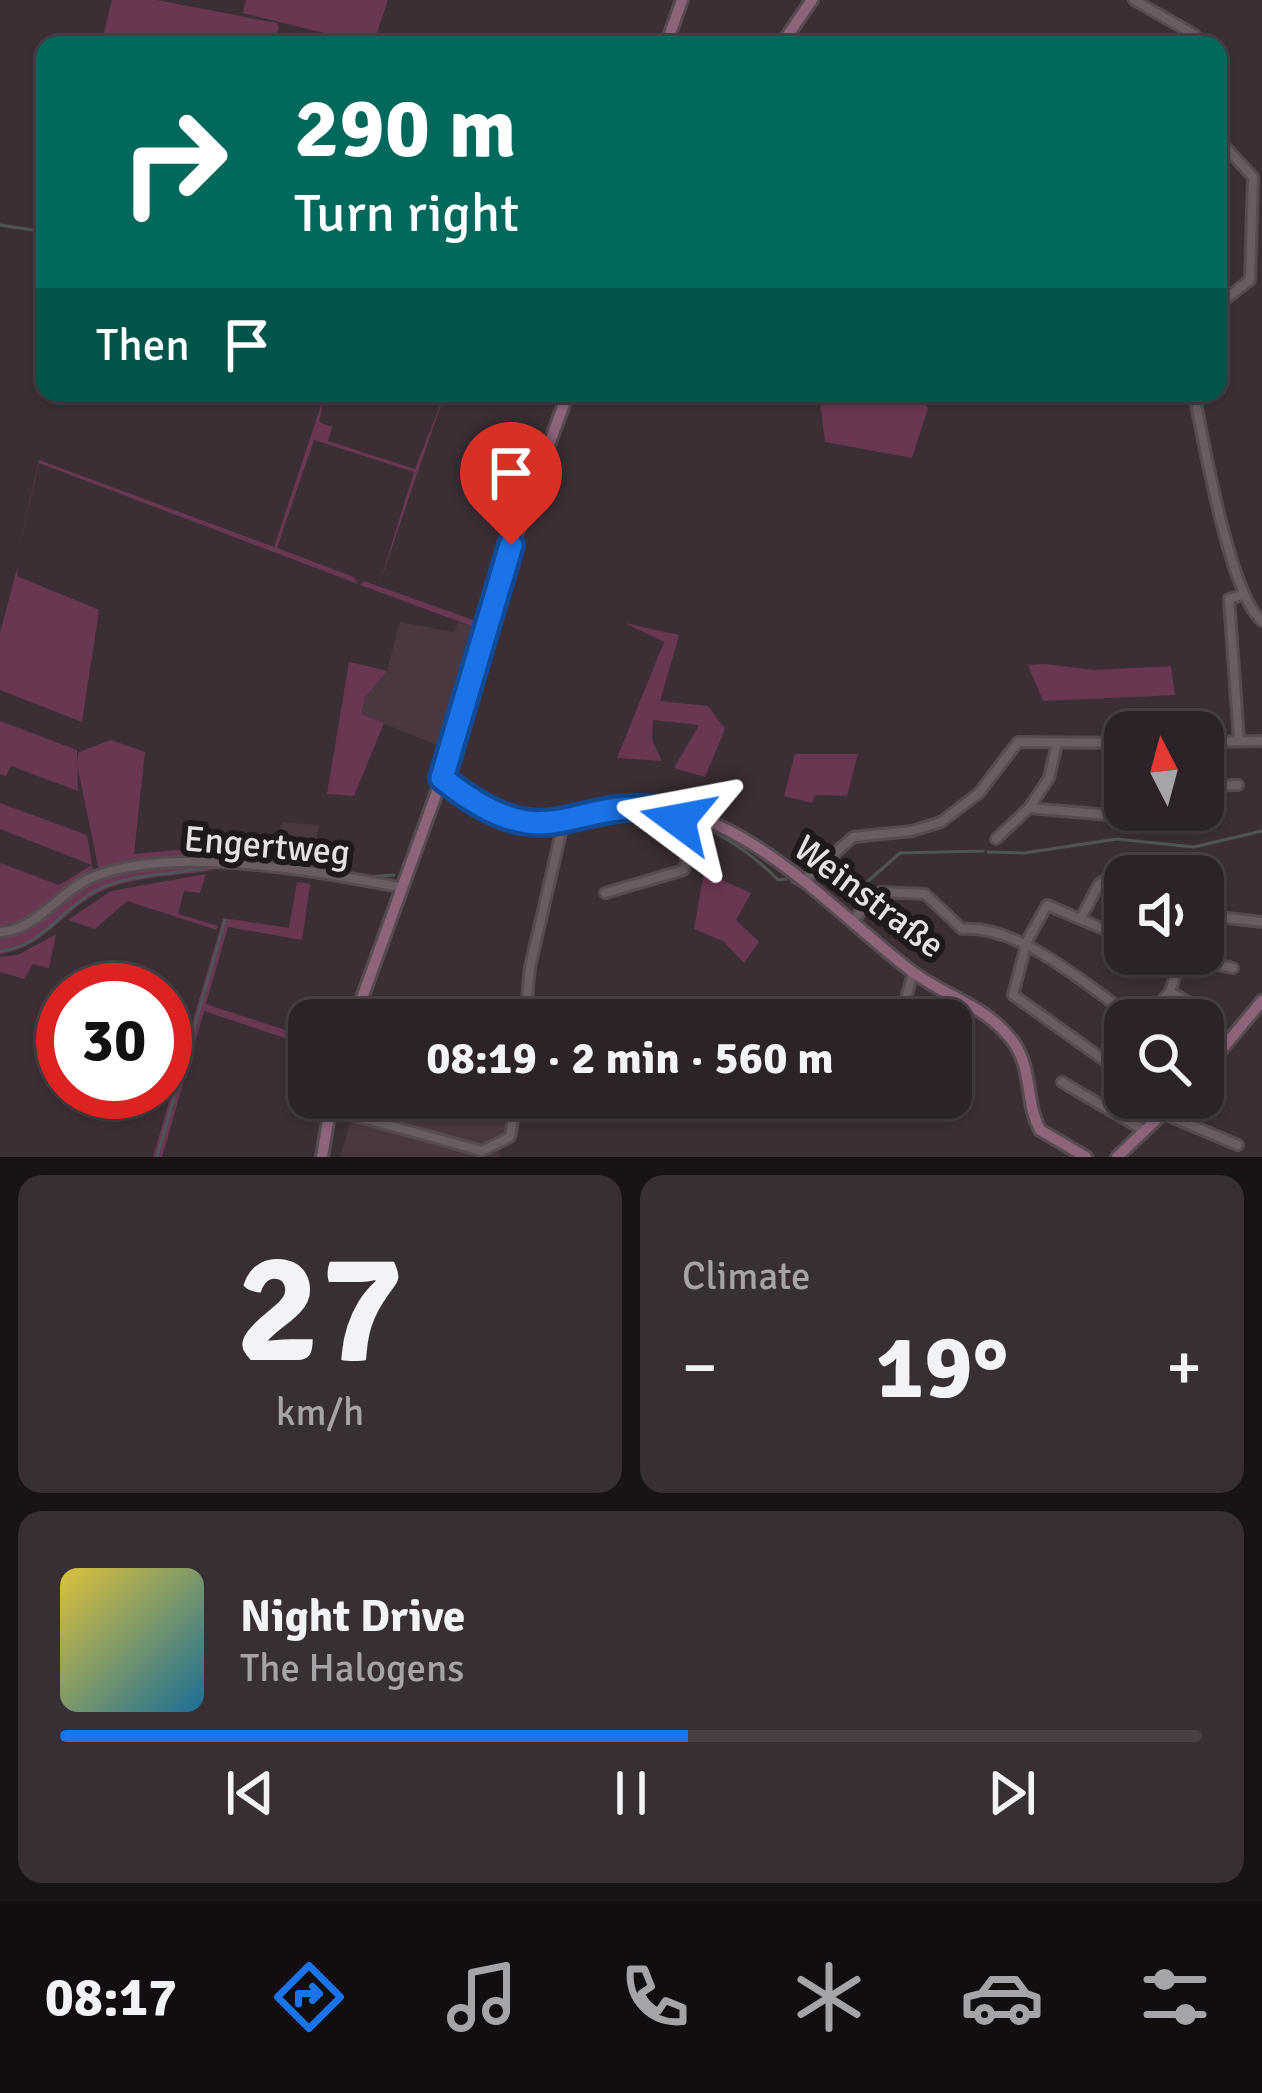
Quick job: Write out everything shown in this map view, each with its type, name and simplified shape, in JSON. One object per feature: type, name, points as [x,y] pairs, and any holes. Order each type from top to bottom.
[{"type":"main road","points":[[669,36],[682,0]]},
{"type":"main road","points":[[787,36],[812,0]]},
{"type":"main road","points":[[362,999],[436,796],[524,511],[565,402]]},
{"type":"main road","name":"Weinstraße","points":[[442,778],[468,801]]},
{"type":"main road","name":"Weinstraße","points":[[436,796],[468,801],[519,823],[563,824],[615,809],[678,816],[726,833],[804,881],[913,973],[977,1007],[1004,1031],[1024,1060],[1040,1130],[1086,1157]]},
{"type":"main road","points":[[1224,1047],[1262,1001]]},
{"type":"main road","points":[[322,1157],[328,1119]]},
{"type":"main road","points":[[1117,1157],[1158,1119]]},
{"type":"street","points":[[1134,0],[1196,36]]},
{"type":"street","points":[[1227,149],[1253,177],[1255,196],[1250,280],[1227,298]]},
{"type":"street","points":[[1196,402],[1210,480],[1243,596],[1262,621]]},
{"type":"street","points":[[1239,741],[1229,598],[1243,596]]},
{"type":"street","points":[[1224,741],[1262,741]]},
{"type":"street","points":[[995,839],[1029,808],[1049,778],[1057,743]]},
{"type":"street","points":[[804,881],[853,837],[912,831],[952,814],[979,793],[1010,745],[1104,743]]},
{"type":"street","points":[[1224,785],[1238,784]]},
{"type":"street","points":[[1029,808],[1104,815]]},
{"type":"street","points":[[605,893],[684,870],[688,856],[678,816]]},
{"type":"street","points":[[527,999],[563,824]]},
{"type":"street","name":"Engertweg","points":[[0,932],[21,927],[96,875],[160,863],[208,860],[403,888]]},
{"type":"street","points":[[1082,918],[1104,881]]},
{"type":"street","points":[[854,919],[881,892],[925,894],[962,929],[978,928],[1025,948],[1106,999]]},
{"type":"street","points":[[1104,928],[1047,905],[1025,948],[1014,999],[1104,1062]]},
{"type":"street","points":[[1224,917],[1262,922]]},
{"type":"street","points":[[1224,966],[1233,968]]},
{"type":"street","points":[[906,999],[913,973]]},
{"type":"street","points":[[1162,999],[1170,992],[1174,975]]},
{"type":"street","points":[[1170,992],[1183,999]]},
{"type":"street","points":[[1062,1082],[1145,1131]]},
{"type":"street","points":[[381,1119],[482,1151],[510,1137],[513,1119]]},
{"type":"street","points":[[1176,1119],[1238,1145]]},
{"type":"shaded area","points":[[112,0],[156,0],[277,23],[279,28],[276,36],[103,36]]},
{"type":"shaded area","points":[[246,0],[388,0],[376,36],[336,36],[243,13]]},
{"type":"shaded area","points":[[322,402],[319,422],[332,427],[328,441],[415,469],[442,402],[379,585],[414,472],[314,440],[277,548],[354,577],[358,584],[39,463],[16,560],[39,460],[274,547]]},
{"type":"shaded area","points":[[820,402],[924,402],[928,408],[912,458],[825,442]]},
{"type":"shaded area","points":[[515,513],[462,695],[457,695],[477,628],[360,585],[364,581],[479,622]]},
{"type":"shaded area","points":[[18,565],[17,576],[99,610],[82,722],[0,690],[0,633]]},
{"type":"shaded area","points":[[400,622],[454,632],[458,622],[477,628],[446,749],[361,714],[365,698],[387,671]]},
{"type":"shaded area","points":[[625,623],[679,635],[660,701],[708,706],[725,729],[705,777],[674,768],[699,725],[653,720],[652,740],[662,761],[617,758],[664,642]]},
{"type":"shaded area","points":[[349,662],[387,671],[365,698],[361,714],[384,723],[354,796],[327,794]]},
{"type":"shaded area","points":[[1028,665],[1094,670],[1171,666],[1175,695],[1043,701]]},
{"type":"shaded area","points":[[0,721],[77,750],[78,791],[11,766],[6,776],[0,774]]},
{"type":"shaded area","points":[[111,740],[145,752],[134,854],[197,848],[312,866],[311,870],[198,858],[99,871],[77,764],[79,752]]},
{"type":"shaded area","points":[[795,754],[858,754],[847,796],[815,795],[812,803],[784,796]]},
{"type":"shaded area","points":[[0,803],[87,835],[92,865],[0,829]]},
{"type":"shaded area","points":[[282,822],[319,825],[312,866],[275,860]]},
{"type":"shaded area","points":[[0,863],[59,885],[92,865],[93,872],[21,925],[0,929]]},
{"type":"shaded area","points":[[213,863],[213,870],[108,888],[28,945],[0,954],[0,934],[10,933],[83,888],[152,868]]},
{"type":"shaded area","points":[[704,872],[751,893],[736,920],[759,942],[744,963],[723,941],[694,929]]},
{"type":"shaded area","points":[[206,874],[200,893],[184,891],[178,914],[218,926],[217,930],[127,901],[95,929],[68,920],[111,891]]},
{"type":"shaded area","points":[[297,882],[310,884],[302,940],[228,927],[206,1004],[288,1031],[288,1039],[204,1011],[192,1053],[192,1024],[223,918],[289,928]]},
{"type":"shaded area","points":[[56,934],[50,963],[33,964],[24,979],[0,972],[0,957],[18,955]]},
{"type":"shaded area","points":[[164,1119],[173,1119],[162,1157],[153,1157]]},
{"type":"shaded area","points":[[352,1119],[510,1119],[499,1140],[500,1157],[340,1157]]},
{"type":"waterway","points":[[0,225],[36,231]]},
{"type":"waterway","points":[[623,814],[636,813]]},
{"type":"waterway","points":[[646,813],[701,826],[750,855],[778,880],[786,879]]},
{"type":"waterway","points":[[988,852],[1024,853],[1117,839],[1194,847],[1262,831]]},
{"type":"waterway","points":[[854,913],[867,882],[900,853],[983,851]]},
{"type":"waterway","points":[[226,858],[232,855],[283,864]]},
{"type":"waterway","points":[[0,951],[28,943],[84,898],[111,884],[211,866]]},
{"type":"waterway","points":[[367,877],[394,875]]},
{"type":"waterway","points":[[792,882],[802,887]]},
{"type":"waterway","points":[[157,1157],[225,920]]},
{"type":"route","points":[[511,545],[442,778],[468,801],[519,823],[563,824],[615,809],[647,808],[678,812],[678,820]]}]
